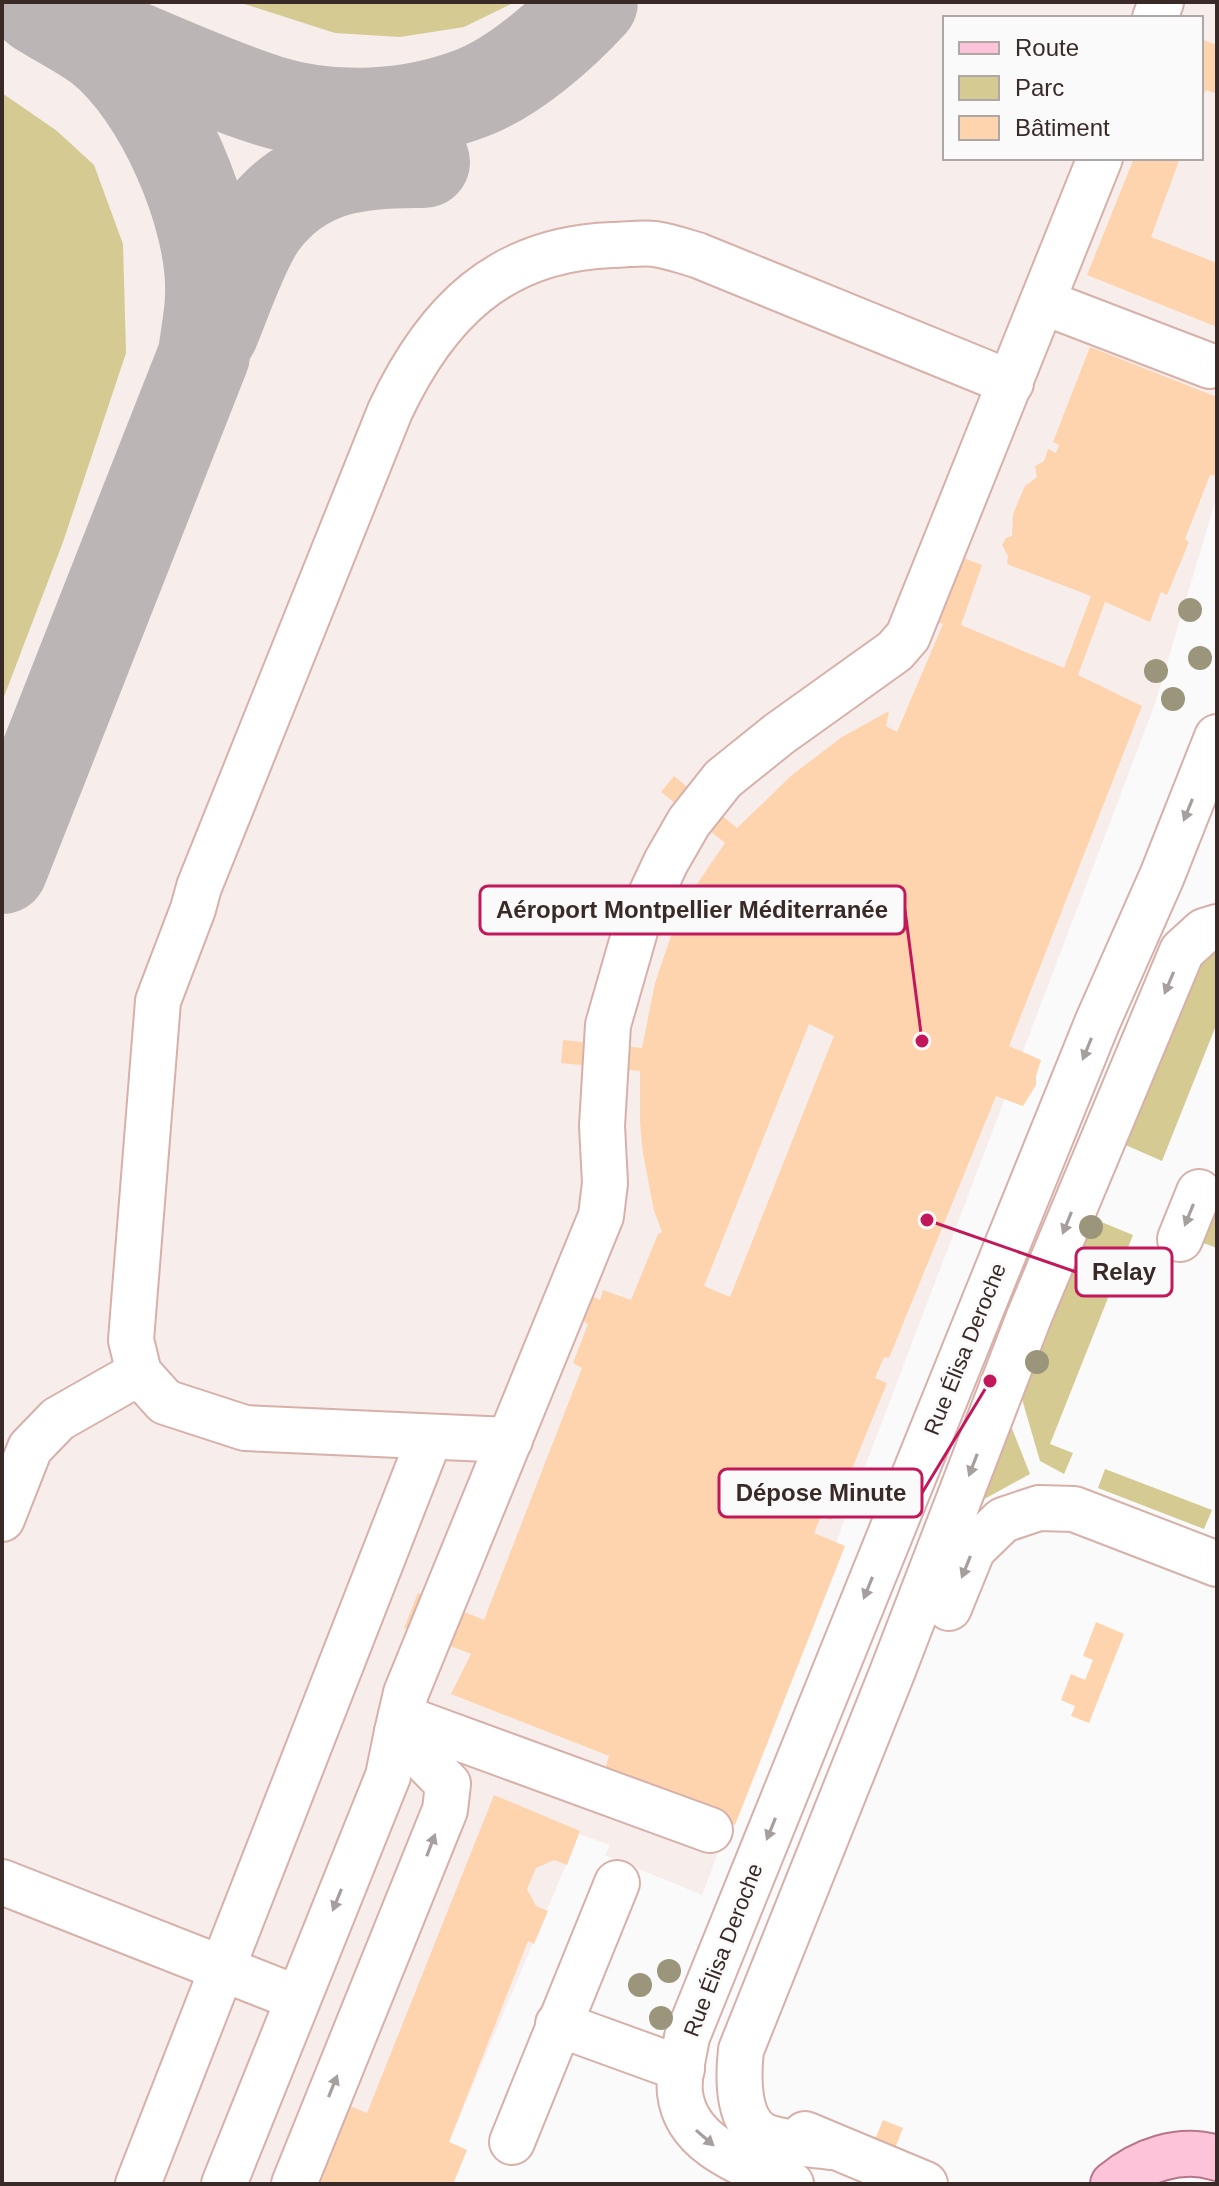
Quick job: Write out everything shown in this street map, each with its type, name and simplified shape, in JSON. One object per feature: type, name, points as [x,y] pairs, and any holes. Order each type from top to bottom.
[{"type":"main road","points":[[1113,2184],[1131,2169],[1167,2156],[1206,2155],[1217,2158]]},
{"type":"street","points":[[224,2184],[388,1776],[406,1693],[601,1216],[605,1183],[602,1126],[608,1025],[637,924],[689,822],[723,779],[779,734],[895,651],[908,636],[1099,160]]},
{"type":"street","points":[[510,1440],[245,1428],[165,1402],[139,1373],[131,1340],[158,1001],[199,887],[410,368],[442,324],[477,290],[526,261],[586,246],[654,244],[697,255],[1011,383]]},
{"type":"street","points":[[1043,302],[1210,366]]},
{"type":"street","name":"Rue Élisa Deroche","points":[[791,2184],[721,2152],[697,2134],[686,2117],[680,2092],[687,2037],[1097,1023],[1162,876],[1217,737]]},
{"type":"street","points":[[831,2147],[767,2138],[755,2128],[742,2106],[738,2079],[741,2050],[1077,1198],[1182,951],[1204,931],[1217,927]]},
{"type":"street","points":[[1180,1239],[1199,1192]]},
{"type":"street","points":[[2,1519],[30,1448],[58,1419],[139,1373]]},
{"type":"street","points":[[138,2184],[430,1437]]},
{"type":"street","points":[[925,2184],[831,2147],[775,2119],[764,2102],[761,2081],[766,2051],[973,1549],[1003,1520],[1039,1508],[1074,1509],[1217,1564]]},
{"type":"street","points":[[399,1724],[710,1830]]},
{"type":"street","points":[[294,2184],[445,1810],[448,1784],[399,1724]]},
{"type":"street","points":[[2,1882],[297,1998]]},
{"type":"street","points":[[512,2142],[617,1883]]},
{"type":"street","points":[[558,2024],[682,2069]]},
{"type":"street","points":[[249,2121],[310,2142]]},
{"type":"shaded area","points":[[2,2],[1217,2],[1217,495],[1155,704],[702,1895],[605,1855],[610,1845],[579,1834],[449,2142],[467,2150],[453,2184],[2,2184]]},
{"type":"green space","points":[[238,2],[515,2],[464,27],[400,37],[335,33]]},
{"type":"green space","points":[[2,93],[57,131],[94,165],[123,244],[126,353],[63,542],[2,702]]},
{"type":"green space","points":[[1217,946],[1217,1023],[1162,1161],[1112,1139],[1183,980]]},
{"type":"green space","points":[[1217,1202],[1217,1248],[1195,1240]]},
{"type":"green space","points":[[1082,1214],[1133,1235],[1050,1444],[1073,1453],[1064,1474],[1040,1461],[1017,1382]]},
{"type":"green space","points":[[1007,1416],[1030,1474],[970,1507]]},
{"type":"green space","points":[[1105,1469],[1212,1510],[1204,1529],[1098,1488]]},
{"type":"building","points":[[1203,40],[1217,45],[1217,94],[1206,90],[1203,97]]},
{"type":"building","points":[[1133,160],[1179,160],[1151,237],[1217,263],[1217,327],[1087,275]]},
{"type":"building","points":[[1090,347],[1217,397],[1217,473],[1216,476],[1210,475],[1185,539],[1189,542],[1167,595],[1161,592],[1150,622],[1105,602],[1078,675],[1142,706],[1009,1046],[1041,1060],[1036,1085],[1023,1106],[996,1096],[889,1358],[884,1357],[875,1378],[887,1383],[831,1520],[821,1516],[814,1533],[845,1546],[735,1825],[604,1772],[609,1756],[451,1694],[471,1654],[404,1628],[418,1593],[484,1620],[582,1368],[573,1363],[588,1324],[580,1319],[590,1295],[600,1300],[603,1290],[631,1300],[658,1234],[662,1232],[654,1211],[643,1153],[640,1071],[561,1063],[563,1040],[642,1048],[655,983],[672,933],[688,897],[725,843],[661,792],[674,776],[737,828],[792,775],[842,737],[889,711],[886,726],[897,732],[943,624],[938,622],[964,558],[982,565],[961,625],[1064,668],[1091,596],[1007,564],[1008,556],[1002,545],[1006,538],[1012,536],[1013,514],[1025,486],[1037,477],[1035,466],[1044,461],[1048,449],[1056,453],[1059,445],[1053,442]],"holes":[[[809,1024],[834,1036],[730,1297],[704,1286]]]},
{"type":"building","points":[[1096,1622],[1124,1634],[1089,1723],[1071,1716],[1075,1706],[1061,1700],[1071,1674],[1085,1680],[1093,1660],[1083,1656]]},
{"type":"building","points":[[494,1795],[580,1831],[567,1865],[554,1860],[536,1868],[527,1889],[536,1906],[548,1911],[534,1944],[528,1941],[449,2142],[467,2150],[453,2184],[313,2184],[345,2104],[367,2113]]},
{"type":"building","points":[[883,2120],[903,2128],[881,2184],[857,2184]]},
{"type":"taxiway","points":[[89,29],[269,101],[319,112],[371,114],[423,107],[488,86],[536,54],[592,2]]},
{"type":"taxiway","points":[[2,868],[204,355],[211,302],[210,264],[203,230],[193,195],[162,126],[122,67],[99,46],[37,8]]},
{"type":"taxiway","points":[[213,331],[249,244],[264,220],[297,188],[316,178],[356,166],[424,162]]},
{"type":"place","name":"Aéroport Montpellier Méditerranée","points":[[922,1041]]},
{"type":"place","name":"Relay","points":[[927,1220]]},
{"type":"place","name":"Dépose Minute","points":[[990,1381]]}]
